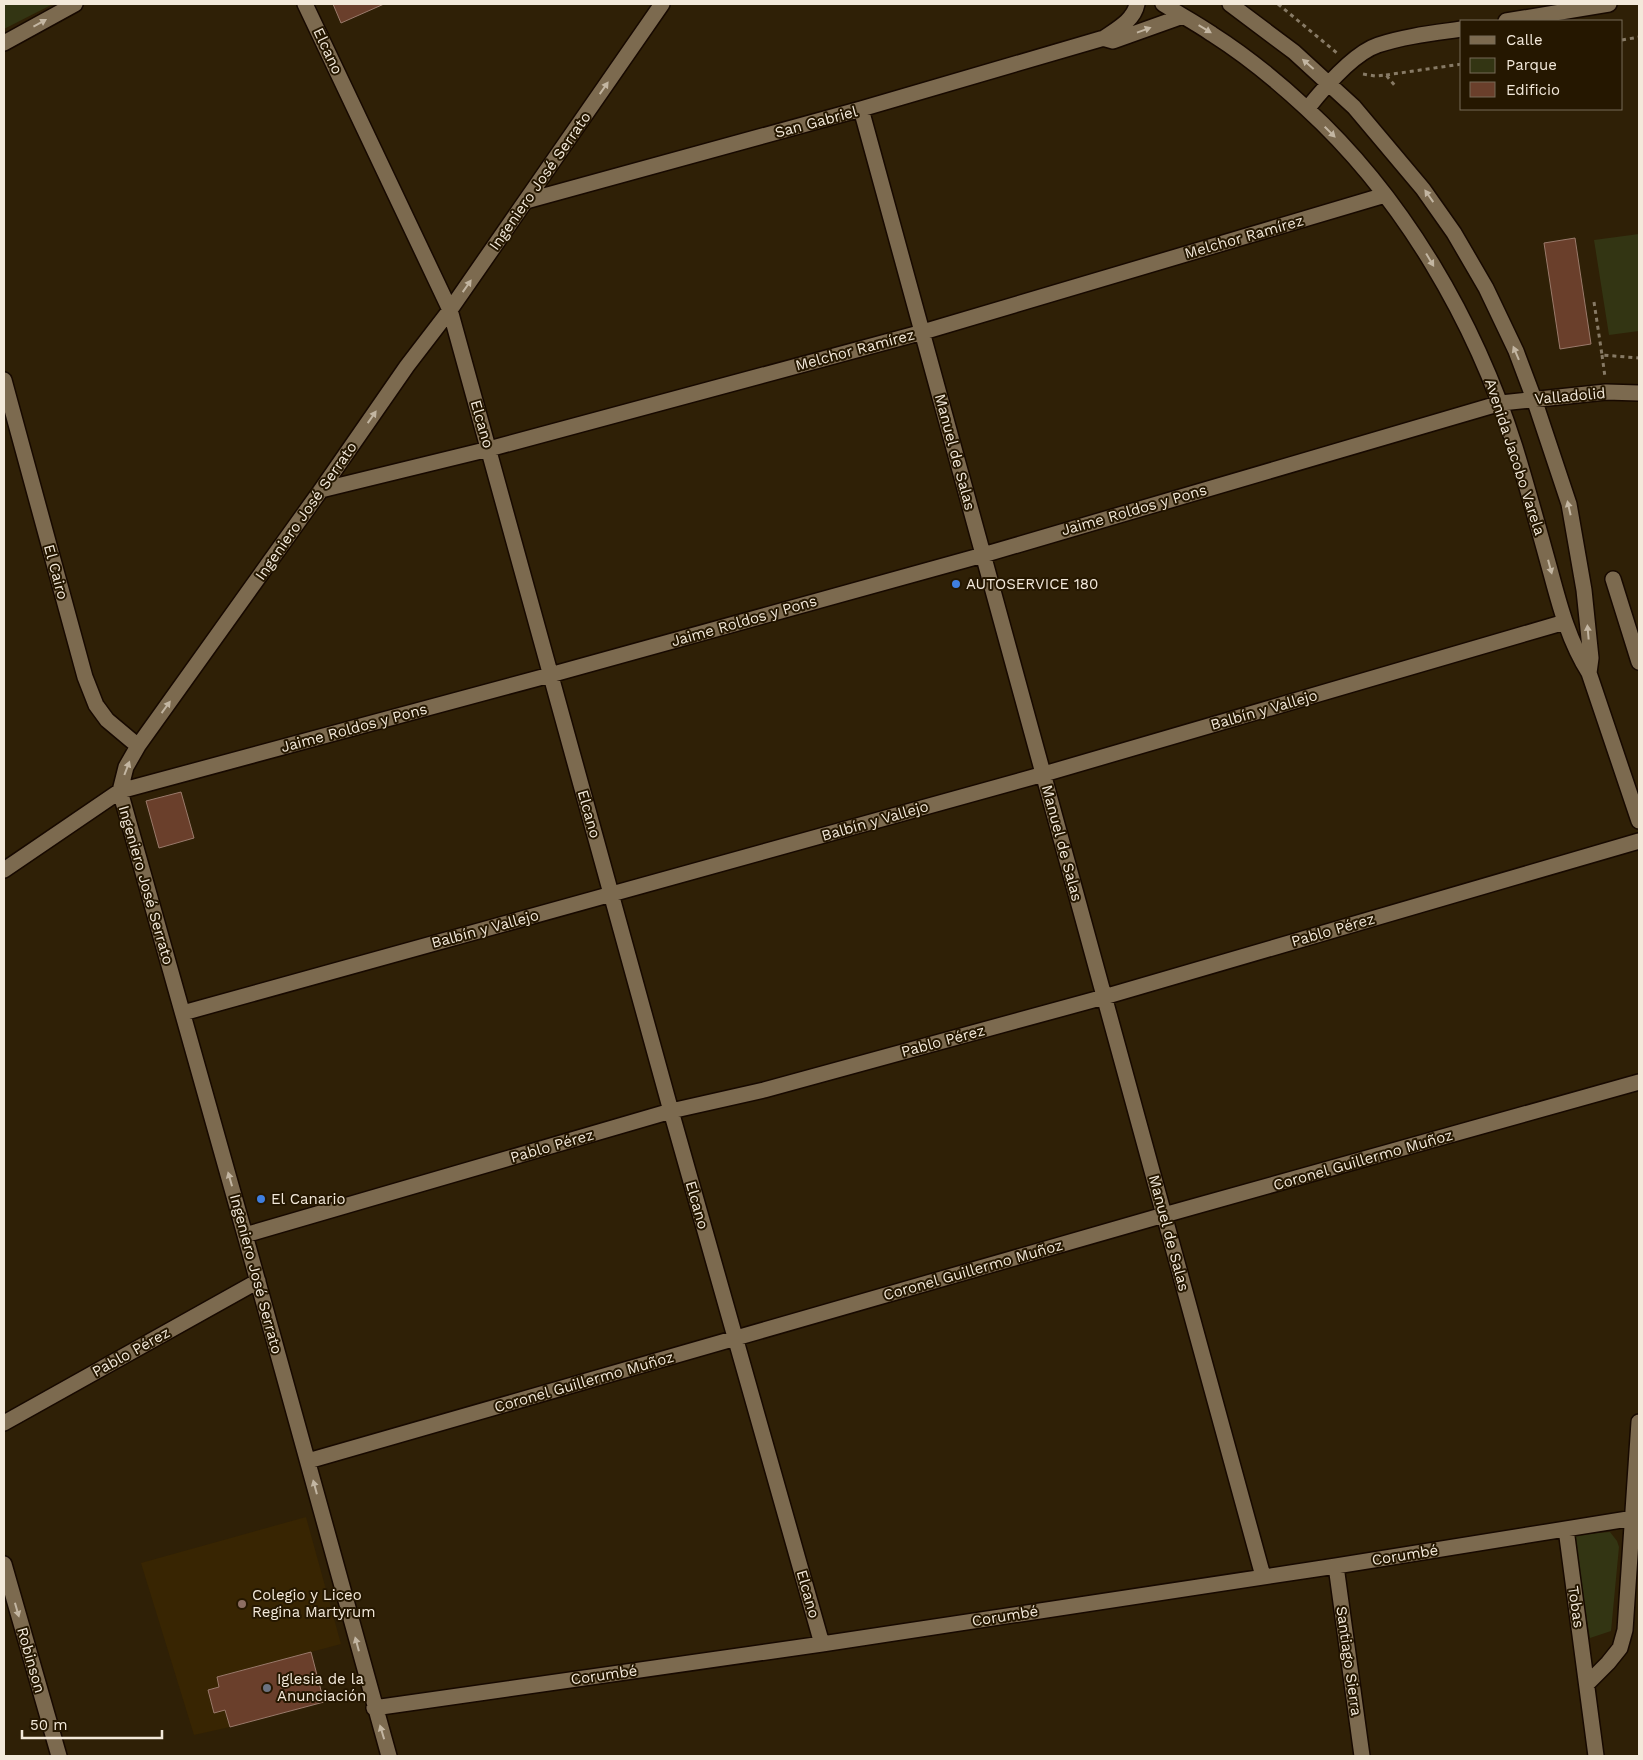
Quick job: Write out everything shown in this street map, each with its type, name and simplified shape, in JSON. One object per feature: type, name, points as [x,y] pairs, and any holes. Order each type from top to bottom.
[{"type":"street","points":[[4,43],[75,4]]},
{"type":"street","name":"Elcano","points":[[306,4],[450,310],[671,1111],[822,1644]]},
{"type":"street","name":"Ingeniero José Serrato","points":[[389,1756],[374,1708],[246,1235],[120,791],[126,767],[138,746],[408,366],[450,310],[662,4]]},
{"type":"street","name":"San Gabriel","points":[[526,201],[862,109],[1104,38],[1128,22],[1137,4]]},
{"type":"street","name":"Avenida Jacobo Varela","points":[[1163,4],[1214,34],[1307,109],[1342,144],[1385,195],[1424,251],[1446,287],[1479,352],[1501,403],[1528,488],[1565,622],[1580,659],[1589,673],[1639,821]]},
{"type":"street","name":"Avenida Jacobo Varela","points":[[1230,4],[1271,33],[1329,82],[1354,107],[1423,189],[1454,233],[1486,288],[1516,352],[1534,399],[1569,504],[1584,590],[1591,658],[1589,673]]},
{"type":"street","points":[[1512,20],[1609,4]]},
{"type":"street","name":"San Gabriel","points":[[1104,38],[1113,41],[1182,16]]},
{"type":"street","points":[[1307,109],[1329,82],[1348,65],[1376,45],[1404,38],[1460,29]]},
{"type":"street","name":"Manuel de Salas","points":[[862,109],[1263,1576]]},
{"type":"street","name":"Melchor Ramírez","points":[[321,490],[489,449],[923,332],[1385,195]]},
{"type":"street","name":"El Cairo","points":[[4,380],[85,677],[96,705],[107,720],[138,746]]},
{"type":"street","name":"Valladolid","points":[[1501,403],[1606,392],[1639,393]]},
{"type":"street","name":"Jaime Roldos y Pons","points":[[4,870],[120,791],[550,675],[983,555],[1501,403]]},
{"type":"street","points":[[1613,579],[1639,662]]},
{"type":"street","name":"Balbín y Vallejo","points":[[183,1013],[1044,774],[1565,622]]},
{"type":"street","name":"Pablo Pérez","points":[[246,1235],[671,1111],[764,1090],[1104,997],[1639,841]]},
{"type":"street","name":"Coronel Guillermo Muñoz","points":[[308,1461],[1164,1215],[1639,1082]]},
{"type":"street","name":"Pablo Pérez","points":[[4,1423],[258,1281]]},
{"type":"street","points":[[1587,1684],[1620,1648],[1625,1630],[1639,1422]]},
{"type":"street","name":"Corumbé","points":[[374,1708],[822,1644],[1336,1566],[1634,1518]]},
{"type":"street","name":"Tobas","points":[[1566,1529],[1596,1756]]},
{"type":"street","name":"Robinson","points":[[4,1564],[59,1756]]},
{"type":"street","name":"Santiago Sierra","points":[[1336,1566],[1362,1756]]},
{"type":"path","points":[[1278,4],[1331,47],[1348,65],[1364,75],[1386,75],[1460,64]]},
{"type":"path","points":[[1623,40],[1639,37]]},
{"type":"path","points":[[1386,75],[1396,87]]},
{"type":"path","points":[[1594,302],[1605,383]]},
{"type":"path","points":[[1602,355],[1639,358]]},
{"type":"shaded area","name":"Colegio y Liceo Regina Martyrum","points":[[306,1517],[341,1644],[217,1677],[219,1687],[208,1690],[214,1712],[225,1710],[230,1727],[194,1735],[141,1563]]},
{"type":"green space","points":[[4,4],[53,4],[4,29]]},
{"type":"green space","points":[[1639,234],[1639,331],[1609,335],[1594,240]]},
{"type":"green space","points":[[1610,1532],[1619,1547],[1611,1631],[1590,1638],[1573,1541],[1576,1535]]},
{"type":"building","points":[[333,4],[384,4],[341,23]]},
{"type":"building","points":[[1575,238],[1591,344],[1560,349],[1544,243]]},
{"type":"building","points":[[181,792],[194,838],[159,848],[146,801]]},
{"type":"building","name":"Iglesia de la Anunciación","points":[[311,1652],[324,1702],[230,1727],[225,1710],[214,1713],[208,1690],[219,1687],[217,1677]]},
{"type":"place","name":"AUTOSERVICE 180","points":[[956,584]]},
{"type":"place","name":"El Canario","points":[[261,1199]]},
{"type":"place","name":"Colegio y Liceo Regina Martyrum","points":[[242,1604]]},
{"type":"place","name":"Iglesia de la Anunciación","points":[[267,1688]]}]
